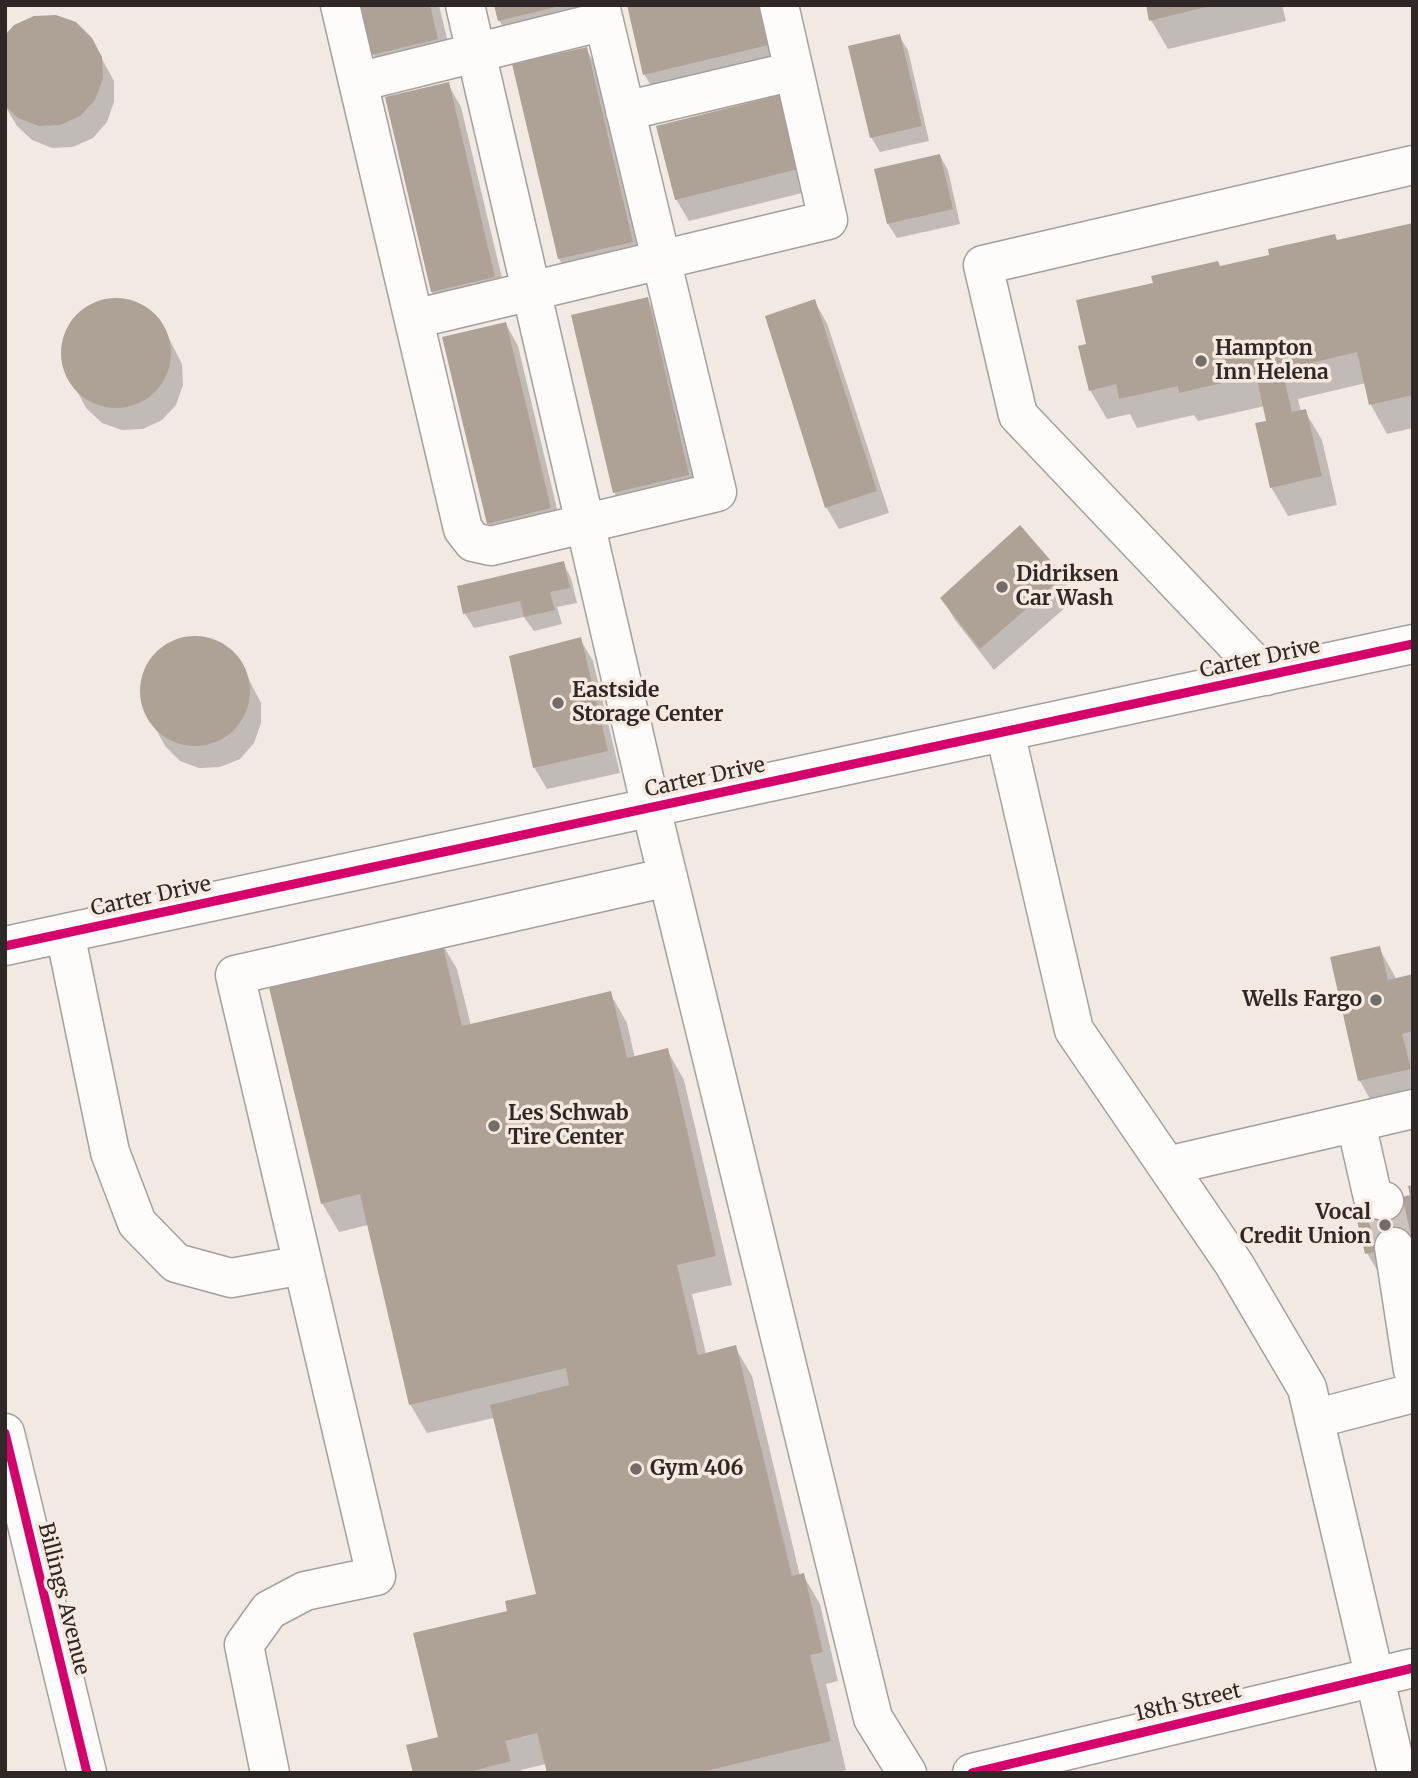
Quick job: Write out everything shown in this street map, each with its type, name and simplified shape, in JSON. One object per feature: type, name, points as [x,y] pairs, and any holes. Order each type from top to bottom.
[{"type":"street","points":[[340,5],[358,82],[414,319],[463,529],[473,542],[491,546],[717,492],[602,13],[476,53],[358,82]]},
{"type":"street","points":[[465,5],[651,808],[873,1718],[907,1773]]},
{"type":"street","points":[[414,319],[828,220],[779,5]]},
{"type":"street","points":[[625,111],[793,71]]},
{"type":"street","points":[[1266,676],[1018,415],[983,265],[1413,165]]},
{"type":"street","name":"Carter Drive","points":[[5,946],[1413,644]]},
{"type":"street","points":[[1005,732],[1074,1030],[1234,1264],[1307,1388],[1397,1773]]},
{"type":"street","points":[[270,1773],[244,1645],[269,1610],[305,1591],[376,1576],[235,975],[668,877]]},
{"type":"street","points":[[65,933],[110,1152],[137,1223],[176,1263],[231,1278],[303,1265]]},
{"type":"street","points":[[1167,1166],[1413,1110]]},
{"type":"street","points":[[1356,1123],[1373,1198],[1384,1201]]},
{"type":"street","points":[[1394,1247],[1413,1370]]},
{"type":"street","points":[[1314,1419],[1413,1393]]},
{"type":"street","name":"Billings Avenue","points":[[5,1433],[87,1773]]},
{"type":"street","name":"18th Street","points":[[972,1773],[1413,1668]]},
{"type":"building","points":[[360,5],[430,5],[438,39],[372,55]]},
{"type":"building","points":[[494,5],[560,5],[560,6],[498,21]]},
{"type":"building","points":[[627,5],[768,5],[777,43],[643,75]]},
{"type":"building","points":[[1146,5],[1210,5],[1210,6],[1149,21]]},
{"type":"building","points":[[56,15],[76,22],[92,38],[102,57],[103,79],[95,100],[80,116],[60,125],[39,126],[18,118],[5,106],[5,35],[14,25],[34,16]]},
{"type":"building","points":[[900,34],[922,126],[870,138],[848,46]]},
{"type":"building","points":[[587,47],[633,242],[558,259],[512,64]]},
{"type":"building","points":[[449,82],[495,277],[431,292],[385,97]]},
{"type":"building","points":[[788,93],[806,167],[675,200],[656,126]]},
{"type":"building","points":[[940,154],[953,209],[887,224],[874,169]]},
{"type":"building","name":"Hampton Inn Helena","points":[[1413,223],[1413,395],[1369,405],[1357,352],[1282,370],[1292,412],[1306,409],[1322,476],[1270,488],[1255,423],[1266,421],[1256,375],[1179,393],[1178,386],[1119,399],[1116,384],[1089,391],[1078,346],[1086,344],[1076,300],[1153,283],[1151,276],[1218,261],[1220,266],[1269,255],[1268,249],[1335,234],[1337,240]]},
{"type":"building","points":[[648,297],[689,475],[613,493],[571,315]]},
{"type":"building","points":[[116,298],[137,302],[155,314],[167,332],[171,353],[167,374],[155,392],[137,404],[116,408],[95,404],[77,392],[65,374],[61,353],[65,332],[77,314],[95,302]]},
{"type":"building","points":[[815,299],[877,491],[825,508],[765,316]]},
{"type":"building","points":[[506,322],[551,508],[487,524],[442,337]]},
{"type":"building","name":"Didriksen Car Wash","points":[[1020,525],[1064,576],[980,649],[940,598]]},
{"type":"building","points":[[564,561],[570,588],[550,592],[555,610],[524,617],[520,601],[463,614],[457,586]]},
{"type":"building","points":[[195,636],[216,640],[234,652],[246,670],[250,691],[246,712],[234,730],[216,742],[195,746],[174,742],[156,730],[144,712],[140,691],[144,670],[156,652],[174,640]]},
{"type":"building","name":"Eastside Storage Center","points":[[581,637],[608,751],[533,768],[509,656]]},
{"type":"building","points":[[441,938],[462,1026],[611,991],[627,1058],[668,1048],[716,1256],[677,1265],[698,1355],[736,1345],[792,1576],[804,1573],[823,1652],[810,1655],[831,1741],[697,1773],[547,1773],[537,1733],[505,1741],[511,1761],[465,1773],[413,1773],[406,1745],[438,1737],[413,1633],[507,1611],[505,1601],[536,1594],[490,1405],[569,1385],[566,1368],[409,1405],[360,1194],[321,1204],[267,979]]},
{"type":"building","name":"Wells Fargo","points":[[1380,946],[1388,980],[1413,974],[1413,1031],[1402,1034],[1411,1069],[1358,1081],[1330,957]]},
{"type":"building","name":"Vocal Credit Union","points":[[1413,1185],[1413,1243],[1365,1254],[1354,1208],[1410,1195],[1408,1186]]},
{"type":"tunnel","points":[[1384,1201],[1394,1247]]},
{"type":"cycle path","points":[[5,946],[1413,644]]},
{"type":"cycle path","points":[[5,1433],[87,1773]]},
{"type":"cycle path","points":[[972,1773],[1413,1668]]},
{"type":"place","name":"Hampton Inn Helena","points":[[1201,361]]},
{"type":"place","name":"Didriksen Car Wash","points":[[1002,587]]},
{"type":"place","name":"Eastside Storage Center","points":[[558,703]]},
{"type":"place","name":"Wells Fargo","points":[[1376,1000]]},
{"type":"place","name":"Les Schwab Tire Center","points":[[494,1126]]},
{"type":"place","name":"Vocal Credit Union","points":[[1385,1225]]},
{"type":"place","name":"Gym 406","points":[[636,1469]]}]
